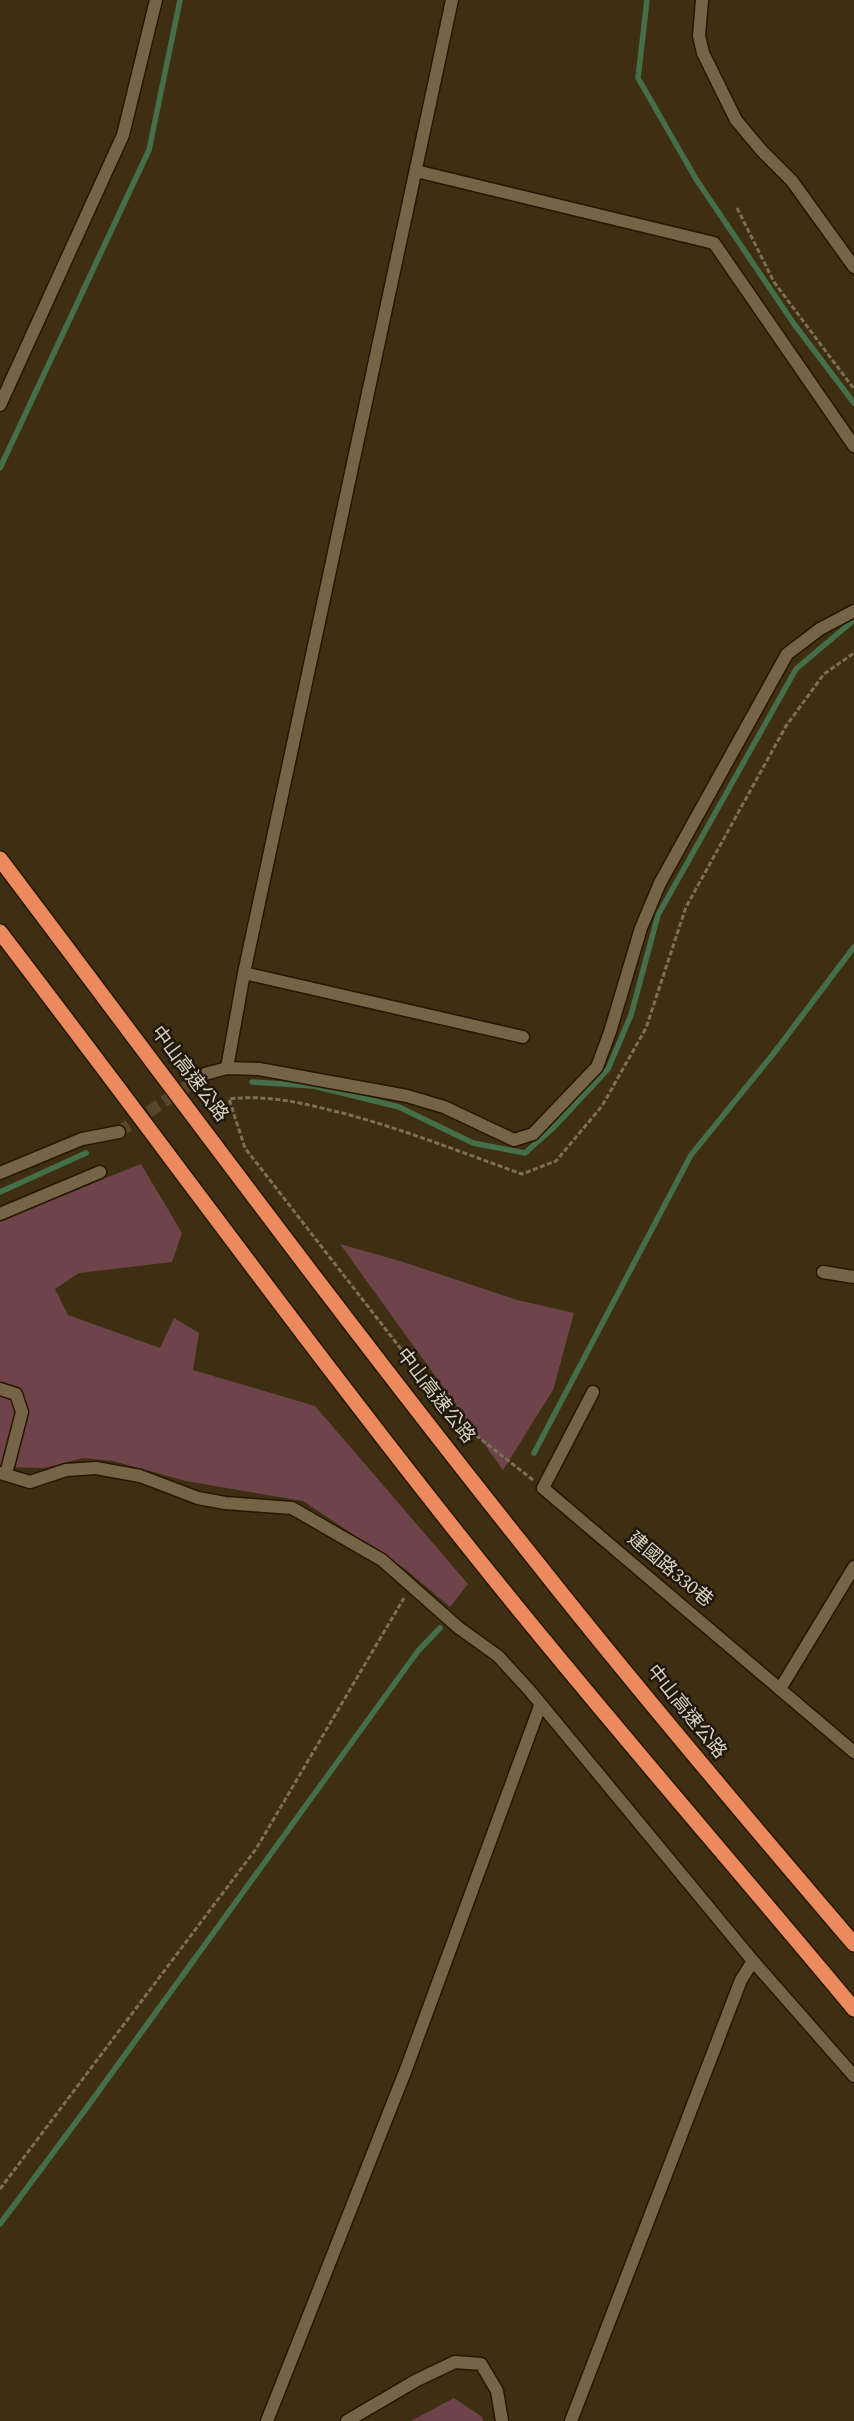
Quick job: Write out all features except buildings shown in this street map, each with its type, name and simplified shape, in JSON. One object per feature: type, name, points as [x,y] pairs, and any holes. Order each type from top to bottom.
[{"type":"highway","name":"中山高速公路","points":[[0,859],[325,1290],[539,1565],[730,1799],[854,1944]]},
{"type":"highway","points":[[0,932],[285,1310],[499,1585],[707,1836],[854,2009]]},
{"type":"lane","points":[[0,405],[123,135],[156,0]]},
{"type":"lane","points":[[227,1068],[244,973],[452,0]]},
{"type":"lane","points":[[702,0],[699,36],[703,53],[736,120],[762,151],[792,181],[854,267]]},
{"type":"lane","points":[[416,171],[714,243],[854,446]]},
{"type":"lane","points":[[205,1074],[227,1068],[259,1069],[407,1096],[444,1107],[514,1140],[533,1134],[597,1066],[610,1032],[641,928],[660,883],[788,654],[820,630],[854,611]]},
{"type":"lane","points":[[244,973],[523,1037]]},
{"type":"lane","points":[[0,1173],[82,1139],[119,1132]]},
{"type":"lane","points":[[0,1214],[100,1172]]},
{"type":"lane","points":[[823,1272],[854,1277]]},
{"type":"lane","points":[[0,1389],[16,1394],[22,1412],[3,1474],[30,1482],[66,1470],[96,1468],[140,1476],[198,1498],[292,1508],[382,1560],[459,1628],[498,1656],[753,1961],[854,2076]]},
{"type":"lane","points":[[543,1488],[593,1392]]},
{"type":"lane","name":"建國路330巷","points":[[543,1488],[854,1752]]},
{"type":"lane","points":[[780,1689],[854,1567]]},
{"type":"lane","points":[[267,2421],[405,2072],[540,1706]]},
{"type":"lane","points":[[571,2421],[741,1980],[753,1961]]},
{"type":"lane","points":[[346,2421],[416,2380],[455,2362],[481,2364],[497,2392],[502,2421]]},
{"type":"path","points":[[737,208],[774,282],[854,389]]},
{"type":"path","points":[[543,1488],[450,1416],[425,1380],[245,1148],[228,1099],[246,1097],[286,1100],[348,1114],[396,1127],[522,1174],[556,1161],[602,1106],[646,1028],[686,907],[786,726],[824,674],[854,654]]},
{"type":"path","points":[[0,2189],[256,1848],[412,1585]]},
{"type":"shaded area","points":[[141,1164],[182,1233],[172,1262],[79,1273],[55,1289],[68,1315],[160,1348],[174,1318],[199,1333],[193,1370],[315,1406],[468,1584],[450,1607],[404,1568],[303,1501],[186,1481],[113,1461],[83,1458],[44,1468],[0,1467],[0,1220]]},
{"type":"shaded area","points":[[340,1244],[403,1262],[517,1300],[574,1313],[553,1390],[503,1470]]},
{"type":"shaded area","points":[[454,2398],[482,2417],[483,2421],[411,2421]]},
{"type":"waterway","points":[[0,468],[149,150],[180,0]]},
{"type":"waterway","points":[[647,0],[638,78],[696,179],[794,324],[854,403]]},
{"type":"waterway","points":[[252,1082],[314,1086],[399,1107],[473,1143],[525,1153],[553,1128],[608,1069],[631,1015],[658,915],[796,669],[854,620]]},
{"type":"waterway","points":[[534,1453],[691,1155],[774,1053],[854,947]]},
{"type":"waterway","points":[[0,1192],[86,1153]]},
{"type":"waterway","points":[[0,2224],[418,1651],[440,1628]]},
{"type":"tunnel","points":[[119,1132],[205,1074]]}]
